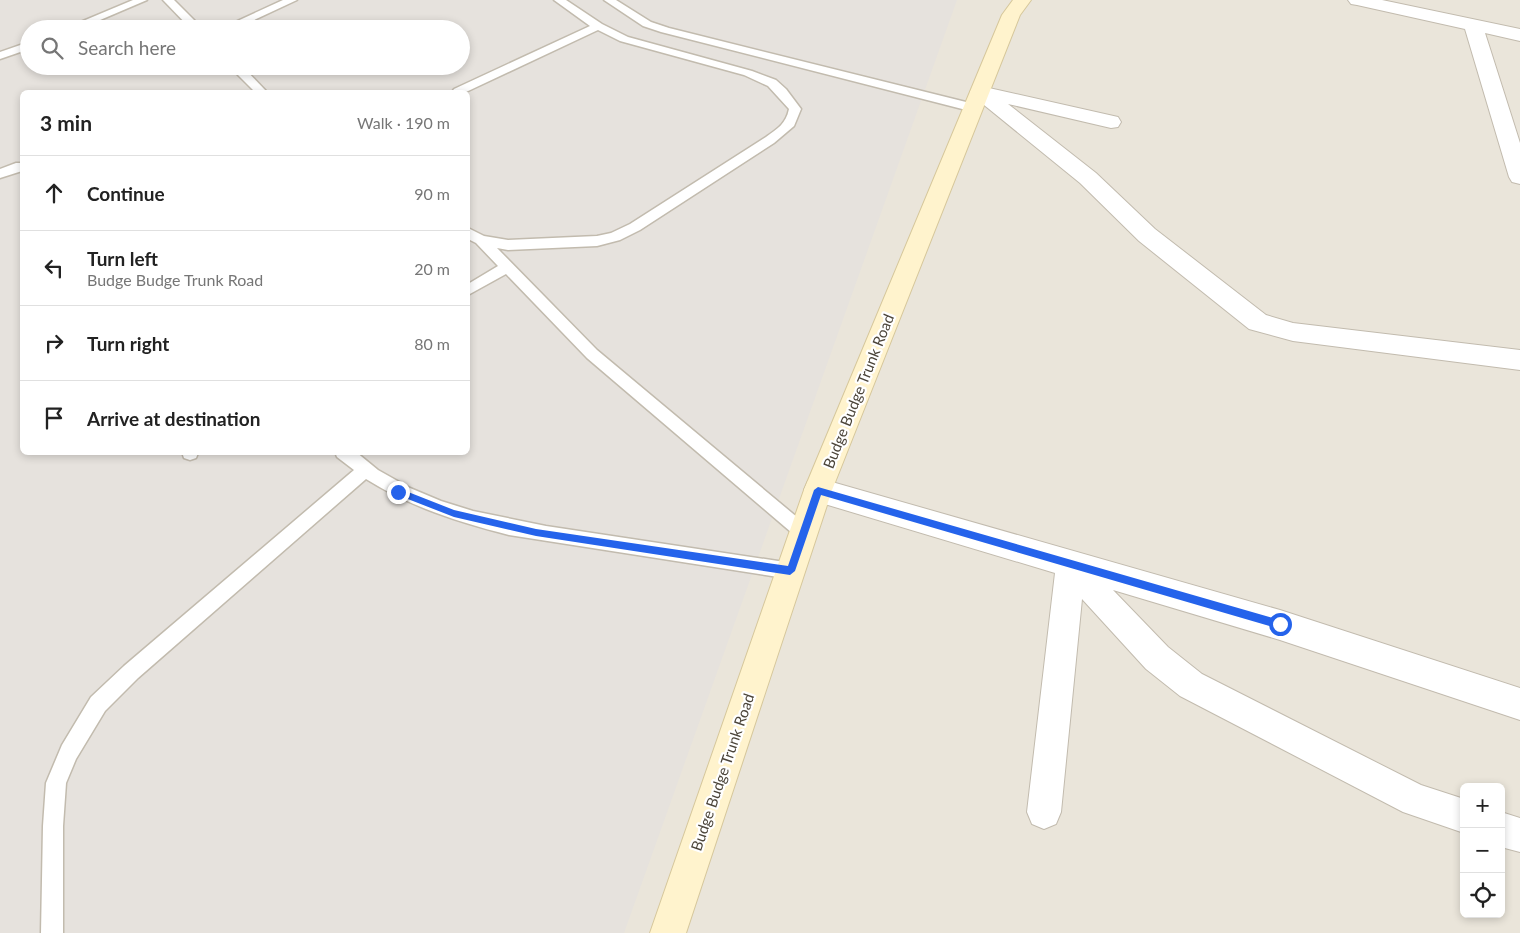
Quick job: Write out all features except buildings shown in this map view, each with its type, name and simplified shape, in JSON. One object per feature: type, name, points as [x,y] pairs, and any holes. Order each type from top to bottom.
[{"type":"main road","name":"Budge Budge Trunk Road","points":[[668,933],[818,490],[1011,15],[1022,0]]},
{"type":"street","points":[[1357,0],[1520,35]]},
{"type":"street","points":[[1473,25],[1520,177]]},
{"type":"street","points":[[977,100],[1110,122]]},
{"type":"street","points":[[977,100],[1088,178],[1147,235],[1258,322],[1293,332],[1520,360]]},
{"type":"street","points":[[818,490],[1280,624],[1520,704]]},
{"type":"street","points":[[1044,812],[1071,564]]},
{"type":"street","points":[[1071,564],[1150,652],[1191,686],[1415,800],[1460,815]]},
{"type":"street","points":[[1505,830],[1520,835]]},
{"type":"lane","points":[[92,20],[142,0]]},
{"type":"lane","points":[[168,0],[189,20]]},
{"type":"lane","points":[[246,20],[292,0]]},
{"type":"lane","points":[[474,237],[508,245],[597,241],[615,237],[635,227],[770,140],[790,125],[794,118],[795,109],[772,82],[748,73],[624,39],[598,26],[559,0]]},
{"type":"lane","points":[[610,0],[647,24],[664,30],[977,100]]},
{"type":"lane","points":[[462,90],[598,26]]},
{"type":"lane","points":[[0,56],[20,48]]},
{"type":"lane","points":[[244,75],[259,90]]},
{"type":"lane","points":[[0,174],[20,168]]},
{"type":"lane","points":[[474,237],[507,267],[592,354],[804,533]]},
{"type":"lane","points":[[470,289],[507,267]]},
{"type":"lane","points":[[347,455],[364,471],[398,492],[472,518],[536,532],[790,571]]},
{"type":"lane","points":[[52,933],[53,826],[56,783],[69,752],[98,704],[131,672],[364,471]]},
{"type":"shaded area","points":[[0,0],[1520,0],[1520,933],[0,933]]},
{"type":"shaded area","points":[[0,0],[957,0],[624,933],[0,933]]},
{"type":"route","points":[[398,492],[454,513],[536,532],[790,571],[818,490],[1280,624]]}]
